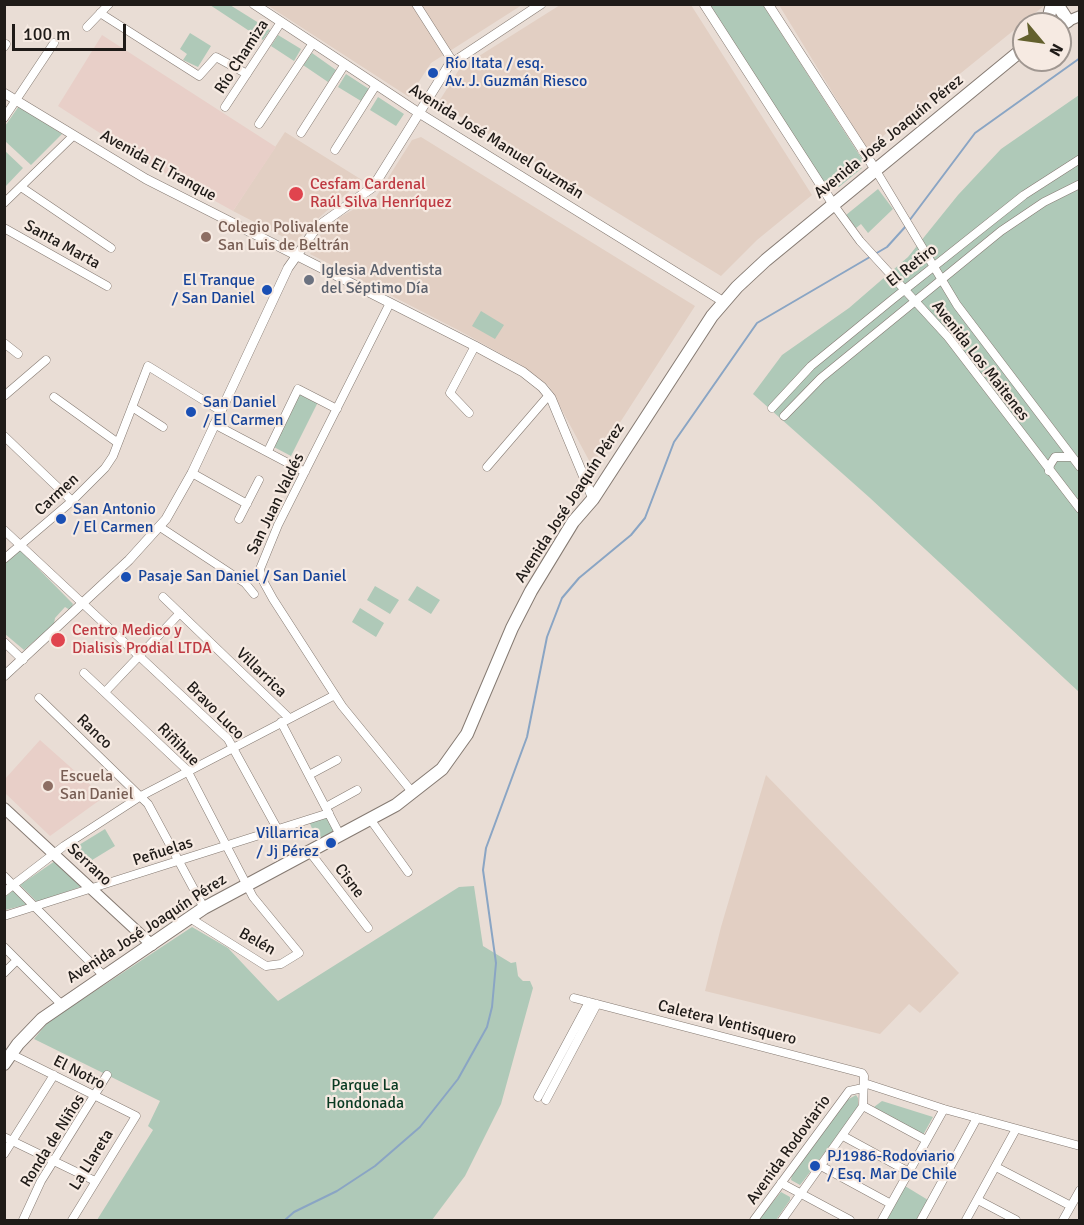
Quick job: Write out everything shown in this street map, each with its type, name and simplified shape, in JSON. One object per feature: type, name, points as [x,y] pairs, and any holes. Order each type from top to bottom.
[{"type":"main road","name":"Avenida José Joaquín Pérez","points":[[8,1059],[34,1026],[204,908],[370,819],[413,793],[442,769],[467,734],[521,608],[573,522],[593,499],[702,330],[724,302],[756,269],[1012,58]]},
{"type":"main road","name":"Serrano","points":[[4,808],[152,945]]},
{"type":"street","points":[[87,27],[109,4]]},
{"type":"street","name":"Avenida José Manuel Guzmán","points":[[254,4],[419,113],[724,302]]},
{"type":"street","points":[[416,4],[453,62]]},
{"type":"street","points":[[4,676],[129,560],[160,526],[192,473],[280,282],[296,255],[320,223],[369,192],[453,62],[541,4]]},
{"type":"street","points":[[705,4],[833,204]]},
{"type":"street","points":[[768,4],[876,170]]},
{"type":"street","points":[[100,13],[200,76],[216,57],[247,74]]},
{"type":"street","name":"Río Chamiza","points":[[225,107],[281,22]]},
{"type":"street","points":[[4,118],[54,43]]},
{"type":"street","points":[[259,124],[313,43]]},
{"type":"street","points":[[301,133],[345,64]]},
{"type":"street","points":[[335,150],[376,85]]},
{"type":"street","name":"Avenida El Tranque","points":[[4,93],[146,179],[475,345],[523,372],[549,395],[565,428],[593,499]]},
{"type":"street","points":[[4,203],[73,136]]},
{"type":"street","name":"El Retiro","points":[[772,408],[812,366],[904,290],[1024,195],[1080,159]]},
{"type":"street","name":"Avenida Los Maitenes","points":[[876,170],[922,244],[941,280],[975,330],[1080,467]]},
{"type":"street","name":"El Retiro","points":[[784,416],[821,378],[915,300],[1029,211],[1080,184]]},
{"type":"street","name":"Santa Marta","points":[[21,187],[111,248]]},
{"type":"street","name":"Avenida Los Maitenes","points":[[833,204],[860,241],[948,337],[1080,509]]},
{"type":"street","name":"Santa Marta","points":[[4,228],[107,286]]},
{"type":"street","name":"San Juan Valdés","points":[[390,303],[261,561],[261,574],[273,599],[335,695],[413,793]]},
{"type":"street","points":[[4,343],[18,354]]},
{"type":"street","points":[[469,413],[450,391],[475,345]]},
{"type":"street","points":[[4,396],[46,360]]},
{"type":"street","name":"Carmen","points":[[4,559],[72,501],[105,468],[118,443],[148,366],[220,411]]},
{"type":"street","points":[[268,451],[298,389],[338,409]]},
{"type":"street","points":[[786,393],[788,401],[795,404]]},
{"type":"street","points":[[487,467],[549,395]]},
{"type":"street","points":[[54,397],[118,443]]},
{"type":"street","points":[[132,407],[163,427]]},
{"type":"street","points":[[214,424],[305,472]]},
{"type":"street","points":[[4,436],[72,501]]},
{"type":"street","points":[[1049,471],[1055,457],[1064,455],[1072,458]]},
{"type":"street","points":[[192,473],[247,504]]},
{"type":"street","points":[[239,519],[259,480]]},
{"type":"street","points":[[160,526],[245,583],[254,594]]},
{"type":"street","name":"Bravo Luco","points":[[4,530],[234,747],[278,830]]},
{"type":"street","name":"Villarrica","points":[[163,597],[285,720],[309,775],[340,835]]},
{"type":"street","points":[[105,692],[180,613]]},
{"type":"street","points":[[4,642],[23,660]]},
{"type":"street","name":"Riñihue","points":[[84,673],[187,770],[228,845],[246,884]]},
{"type":"street","points":[[4,892],[54,854],[141,796],[187,770],[335,695]]},
{"type":"street","name":"Ranco","points":[[39,698],[141,796],[204,908]]},
{"type":"street","points":[[309,775],[337,760]]},
{"type":"street","name":"Peñuelas","points":[[4,916],[278,830],[327,810],[357,790]]},
{"type":"street","points":[[370,819],[408,872]]},
{"type":"street","name":"Cisne","points":[[309,851],[368,928]]},
{"type":"street","points":[[4,876],[105,977]]},
{"type":"street","name":"Belén","points":[[190,918],[266,966],[281,964],[299,953],[253,897],[246,884]]},
{"type":"street","points":[[4,947],[62,1005]]},
{"type":"street","points":[[4,973],[17,960]]},
{"type":"street","name":"Caletera Ventisquero","points":[[574,998],[862,1073],[864,1085],[1080,1146]]},
{"type":"street","points":[[542,1099],[593,1003]]},
{"type":"street","name":"El Notro","points":[[8,1059],[54,1076],[136,1116]]},
{"type":"street","name":"Ronda de Niños","points":[[23,1221],[54,1161],[96,1097],[106,1075]]},
{"type":"street","points":[[4,1154],[8,1139],[54,1076]]},
{"type":"street","points":[[782,1221],[863,1106],[864,1085]]},
{"type":"street","name":"Avenida Rodoviario","points":[[754,1221],[849,1091],[864,1085]]},
{"type":"street","points":[[863,1106],[926,1140]]},
{"type":"street","points":[[882,1221],[944,1109]]},
{"type":"street","name":"La Llareta","points":[[72,1221],[94,1181],[136,1116]]},
{"type":"street","points":[[921,1221],[978,1118]]},
{"type":"street","points":[[966,1221],[1016,1129]]},
{"type":"street","points":[[843,1136],[909,1172]]},
{"type":"street","points":[[8,1139],[94,1181]]},
{"type":"street","points":[[821,1166],[891,1204]]},
{"type":"street","points":[[996,1167],[1071,1206]]},
{"type":"street","points":[[781,1183],[844,1219]]},
{"type":"street","points":[[1063,1221],[1080,1190]]},
{"type":"street","points":[[978,1200],[1016,1221]]},
{"type":"shaded area","points":[[267,5],[522,5],[431,63],[409,97]]},
{"type":"shaded area","points":[[560,5],[691,5],[812,195],[757,240],[721,276],[438,103],[460,68]]},
{"type":"shaded area","points":[[779,5],[1045,5],[1036,12],[1012,12],[1012,32],[867,149]]},
{"type":"shaded area","points":[[102,35],[276,147],[233,211],[145,162],[58,106]]},
{"type":"shaded area","name":"Cesfam Cardenal Raúl Silva Henríquez","points":[[285,132],[362,180],[313,223],[295,243],[233,211]]},
{"type":"shaded area","points":[[421,137],[695,306],[592,466],[549,386],[521,365],[460,331],[310,254],[322,232],[340,217],[376,197],[412,140]]},
{"type":"shaded area","name":"Escuela San Daniel","points":[[40,740],[104,797],[50,836],[5,793],[5,779]]},
{"type":"shaded area","points":[[766,775],[959,973],[920,1013],[909,1004],[880,1034],[705,991],[721,927]]},
{"type":"green space","points":[[210,5],[230,5],[270,30],[263,40]]},
{"type":"green space","points":[[709,5],[763,5],[862,159],[862,168],[839,187],[829,185],[822,180]]},
{"type":"green space","points":[[190,33],[211,46],[198,67],[183,60],[187,54],[180,49]]},
{"type":"green space","points":[[278,35],[301,49],[294,61],[271,46]]},
{"type":"green space","points":[[312,53],[336,70],[328,82],[303,65]]},
{"type":"green space","points":[[346,74],[369,89],[361,101],[338,87]]},
{"type":"green space","points":[[1079,95],[1079,692],[870,498],[753,394],[782,355],[849,308],[908,257],[958,195],[1001,149]]},
{"type":"green space","points":[[378,97],[404,114],[396,126],[370,110]]},
{"type":"green space","points":[[19,106],[62,134],[31,165],[5,141],[5,126]]},
{"type":"green space","points":[[4,150],[23,168],[5,187],[4,187]]},
{"type":"green space","points":[[878,189],[893,209],[868,233],[861,224],[856,228],[846,215]]},
{"type":"green space","points":[[481,311],[504,325],[495,339],[472,326]]},
{"type":"green space","points":[[299,392],[318,402],[291,456],[272,446]]},
{"type":"green space","points":[[20,550],[73,604],[70,610],[65,607],[55,618],[54,624],[24,650],[5,634],[4,563]]},
{"type":"green space","points":[[375,586],[399,600],[390,614],[367,600]]},
{"type":"green space","points":[[417,586],[440,600],[431,614],[408,600]]},
{"type":"green space","points":[[360,608],[384,623],[376,637],[352,622]]},
{"type":"green space","points":[[326,815],[335,830],[317,841],[309,821]]},
{"type":"green space","points":[[105,829],[115,846],[84,865],[74,848]]},
{"type":"green space","points":[[55,861],[83,886],[37,902],[20,885]]},
{"type":"green space","name":"Parque La Hondonada","points":[[474,886],[483,946],[511,963],[516,962],[518,976],[523,981],[530,981],[533,988],[501,1104],[465,1176],[432,1220],[97,1220],[153,1130],[148,1126],[160,1101],[34,1039],[48,1022],[192,927],[228,948],[278,1001],[459,887]]},
{"type":"green space","points":[[15,889],[29,904],[5,910],[5,897]]},
{"type":"green space","points":[[856,1095],[858,1108],[804,1180],[800,1185],[791,1180],[792,1174],[847,1100]]},
{"type":"green space","points":[[882,1101],[933,1117],[923,1135],[874,1107]]},
{"type":"green space","points":[[905,1186],[928,1200],[916,1220],[884,1220]]},
{"type":"green space","points":[[781,1192],[790,1197],[790,1200],[776,1220],[758,1220]]},
{"type":"waterway","points":[[909,221],[975,133],[1080,58]]},
{"type":"waterway","points":[[285,1220],[294,1212],[337,1191],[375,1166],[420,1127],[458,1079],[487,1027],[492,1007],[496,963],[483,870],[486,848],[527,737],[547,637],[562,598],[579,578],[631,535],[645,518],[674,442],[757,323],[887,247],[906,226]]},
{"type":"place","name":"Río Itata / esq. Av. J. Guzmán Riesco","points":[[433,73]]},
{"type":"place","name":"Cesfam Cardenal Raúl Silva Henríquez","points":[[296,194]]},
{"type":"place","name":"Colegio Polivalente San Luis de Beltrán","points":[[206,237]]},
{"type":"place","name":"Iglesia Adventista del Séptimo Día","points":[[309,280]]},
{"type":"place","name":"El Tranque / San Daniel","points":[[267,290]]},
{"type":"place","name":"San Daniel / El Carmen","points":[[191,412]]},
{"type":"place","name":"San Antonio / El Carmen","points":[[61,519]]},
{"type":"place","name":"Pasaje San Daniel / San Daniel","points":[[126,577]]},
{"type":"place","name":"Centro Medico y Dialisis Prodial LTDA","points":[[58,640]]},
{"type":"place","name":"Escuela San Daniel","points":[[48,786]]},
{"type":"place","name":"Villarrica / Jj Pérez","points":[[331,843]]},
{"type":"place","name":"PJ1986-Rodoviario / Esq. Mar De Chile","points":[[815,1166]]}]
